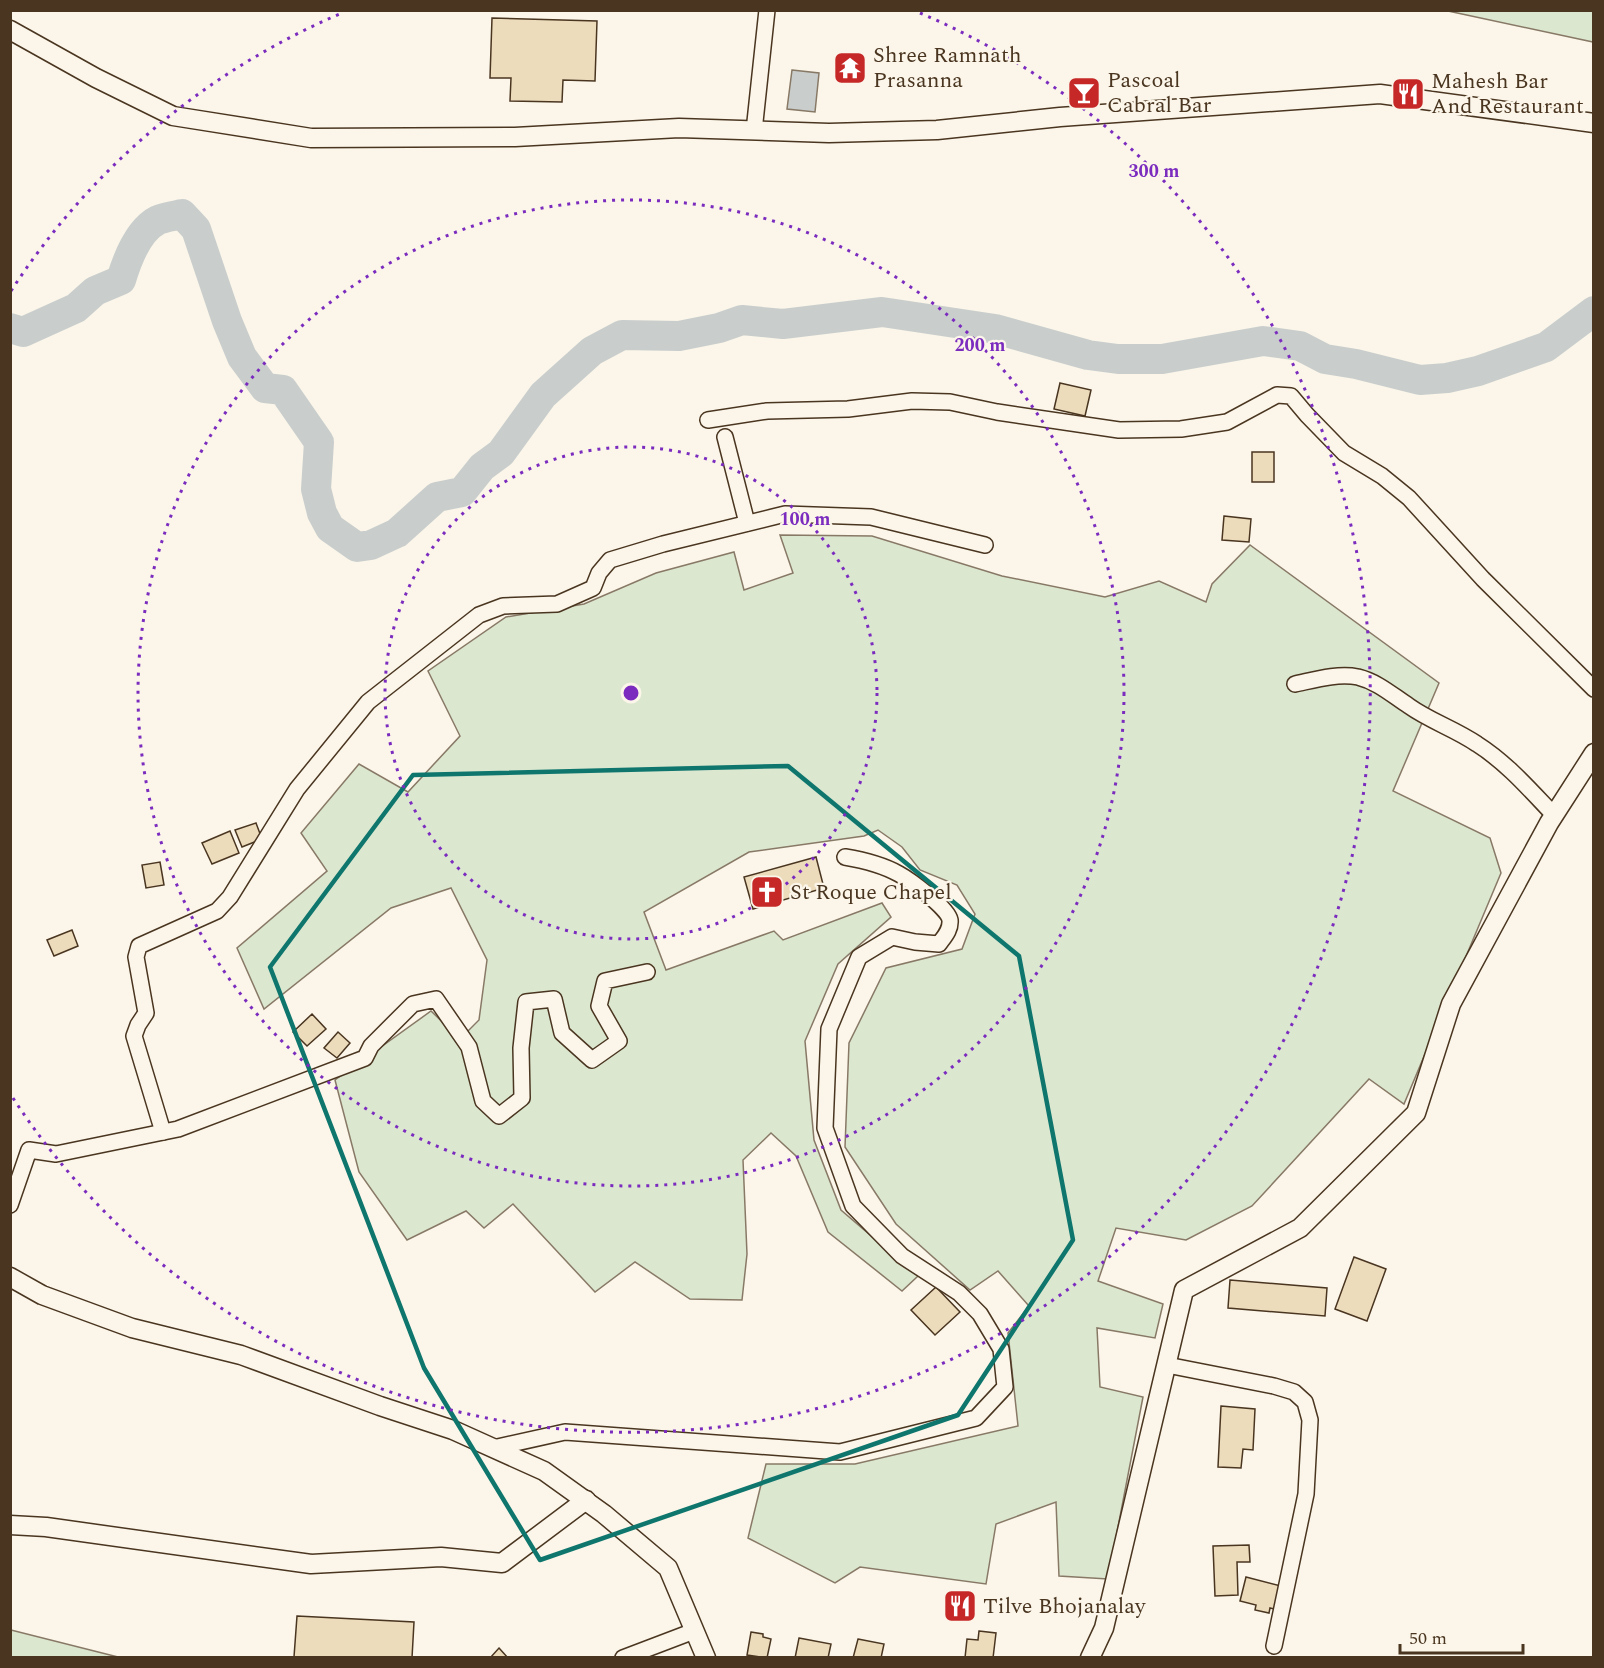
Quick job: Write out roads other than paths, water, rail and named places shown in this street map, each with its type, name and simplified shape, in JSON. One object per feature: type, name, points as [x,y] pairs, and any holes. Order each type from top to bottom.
[{"type":"street","points":[[754,131],[767,10]]},
{"type":"street","points":[[10,30],[96,78],[173,116],[311,138],[515,137],[679,128],[829,133],[937,130],[1060,117],[1380,94],[1593,123]]},
{"type":"street","points":[[708,420],[767,411],[848,409],[912,401],[950,402],[998,412],[1119,430],[1181,429],[1227,422],[1277,395],[1291,396],[1344,453],[1382,476],[1409,498],[1483,579],[1593,689]]},
{"type":"street","points":[[724,437],[747,523]]},
{"type":"street","points":[[163,1132],[134,1036],[146,1013],[136,957],[139,946],[217,911],[230,897],[297,789],[368,702],[479,615],[503,606],[557,604],[593,588],[599,573],[610,560],[663,544],[785,514],[871,517],[985,545]]},
{"type":"street","points":[[1294,684],[1341,676],[1357,677],[1372,682],[1478,744],[1517,776],[1554,815]]},
{"type":"street","points":[[1090,1658],[1104,1628],[1184,1290],[1300,1228],[1416,1113],[1451,1004],[1507,897],[1593,753]]},
{"type":"street","points":[[494,1448],[565,1432],[840,1452],[976,1418],[1005,1387],[1001,1349],[980,1314],[959,1293],[902,1256],[853,1206],[825,1128],[829,1029],[858,957],[892,937],[939,944],[949,930],[950,918],[942,906],[898,874],[864,860],[845,857]]},
{"type":"street","points":[[10,1205],[29,1150],[56,1154],[178,1129],[365,1058],[371,1046],[413,1004],[436,999],[469,1047],[483,1101],[499,1116],[522,1098],[521,1048],[526,1002],[554,999],[562,1034],[592,1060],[619,1041],[599,1006],[605,981],[647,972]]},
{"type":"street","points":[[10,1277],[42,1294],[132,1328],[241,1355],[453,1430],[544,1471],[586,1500],[668,1568],[706,1658]]},
{"type":"street","points":[[1167,1365],[1274,1386],[1294,1392],[1305,1402],[1310,1420],[1306,1494],[1274,1646]]},
{"type":"street","points":[[10,1525],[58,1528],[311,1564],[441,1557],[502,1563],[586,1500]]},
{"type":"street","points":[[623,1658],[694,1631]]},
{"type":"waterway","points":[[10,328],[23,332],[76,308],[95,291],[121,280],[130,255],[145,231],[158,220],[182,214],[196,229],[227,321],[242,357],[265,388],[283,390],[319,442],[316,489],[322,513],[330,528],[357,547],[371,545],[397,533],[437,497],[462,492],[482,467],[501,453],[543,395],[592,351],[622,335],[679,336],[719,328],[742,320],[783,324],[882,312],[995,329],[1088,355],[1118,359],[1162,359],[1263,341],[1300,346],[1325,359],[1356,364],[1420,380],[1447,378],[1478,371],[1546,347],[1594,311]]},
{"type":"place","name":"Shree Ramnath Prasanna","points":[[850,68]]},
{"type":"place","name":"Pascoal Cabral Bar","points":[[1084,93]]},
{"type":"place","name":"Mahesh Bar And Restaurant","points":[[1408,94]]},
{"type":"place","name":"St Roque Chapel","points":[[767,892]]},
{"type":"place","name":"Tilve Bhojanalay","points":[[960,1606]]}]
